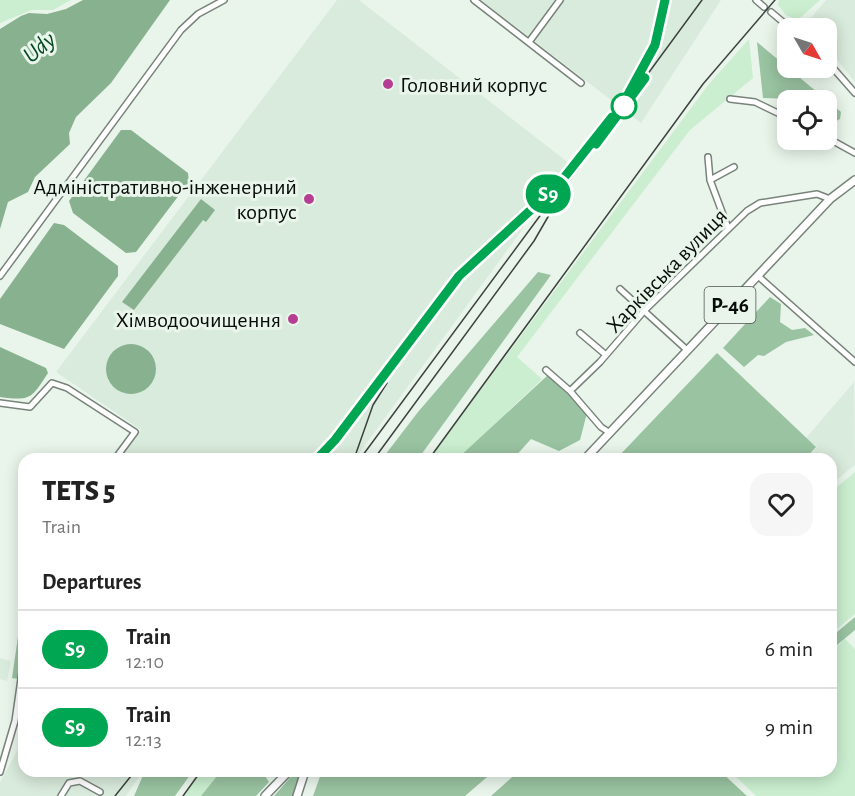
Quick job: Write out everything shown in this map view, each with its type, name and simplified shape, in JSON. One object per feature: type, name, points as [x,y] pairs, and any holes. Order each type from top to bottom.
[{"type":"main road","name":"Р-46","points":[[591,453],[830,199],[855,180]]},
{"type":"main road","points":[[264,796],[283,777]]},
{"type":"main road","points":[[297,796],[303,777]]},
{"type":"street","points":[[0,276],[181,30],[198,14],[224,0]]},
{"type":"street","points":[[474,0],[581,83]]},
{"type":"street","points":[[529,42],[560,0]]},
{"type":"street","points":[[756,0],[764,7]]},
{"type":"street","points":[[771,12],[778,18]]},
{"type":"street","points":[[837,73],[855,93]]},
{"type":"street","points":[[730,99],[755,102],[777,113]]},
{"type":"street","points":[[837,143],[855,153]]},
{"type":"street","points":[[708,157],[710,180],[728,228]]},
{"type":"street","points":[[710,180],[734,167]]},
{"type":"street","name":"Харківська вулиця","points":[[570,391],[606,356],[644,311],[728,228],[760,203],[817,194],[830,199]]},
{"type":"street","points":[[758,276],[855,362]]},
{"type":"street","points":[[620,289],[687,350]]},
{"type":"street","points":[[580,333],[606,356]]},
{"type":"street","points":[[546,370],[570,391],[601,428],[610,433]]},
{"type":"street","points":[[0,403],[30,407],[51,383],[67,388],[135,432],[119,453]]},
{"type":"street","points":[[0,772],[7,756],[18,700]]},
{"type":"street","points":[[0,751],[7,756]]},
{"type":"street","points":[[61,796],[69,783],[80,781],[100,792]]},
{"type":"shaded area","points":[[0,0],[71,0],[53,10],[32,10],[0,23]]},
{"type":"shaded area","points":[[337,0],[359,0],[570,164],[359,453],[124,453],[141,430],[56,372]]},
{"type":"shaded area","points":[[481,0],[721,0],[641,123]]},
{"type":"shaded area","points":[[779,0],[820,0],[798,18],[786,15],[778,5]]},
{"type":"shaded area","points":[[826,0],[855,0],[855,82],[837,60],[837,18],[811,18]]},
{"type":"shaded area","points":[[749,39],[753,78],[690,130],[517,357],[542,379],[464,453],[433,453],[709,84]]},
{"type":"shaded area","points":[[757,42],[777,59],[777,78],[800,78],[815,90],[777,90],[777,98],[763,98]]},
{"type":"shaded area","points":[[837,109],[841,112],[840,119],[837,121]]},
{"type":"shaded area","points":[[538,272],[551,275],[422,453],[387,453],[418,412]]},
{"type":"shaded area","points":[[770,297],[781,304],[780,322],[792,330],[805,328],[814,335],[786,342],[764,356],[758,355],[744,367],[723,348]]},
{"type":"shaded area","points":[[717,353],[816,447],[810,453],[622,453]]},
{"type":"shaded area","points":[[548,375],[587,413],[580,440],[559,451],[531,439],[518,453],[464,453]]},
{"type":"shaded area","points":[[854,382],[855,465],[837,479],[837,453],[812,453],[817,447],[806,438]]},
{"type":"shaded area","points":[[855,472],[855,614],[837,629],[837,487]]},
{"type":"shaded area","points":[[855,617],[855,630],[837,645],[837,632]]},
{"type":"shaded area","points":[[18,637],[18,679],[12,678]]},
{"type":"shaded area","points":[[845,639],[855,649],[855,796],[756,796],[736,777],[837,777],[837,646]]},
{"type":"shaded area","points":[[0,658],[11,661],[7,681],[0,679]]},
{"type":"shaded area","points":[[18,750],[18,777],[139,777],[126,796],[0,796],[0,782]]},
{"type":"shaded area","points":[[142,777],[189,777],[175,796],[134,796]]},
{"type":"shaded area","points":[[197,777],[216,777],[201,796],[183,796]]},
{"type":"shaded area","points":[[216,777],[266,777],[269,782],[256,796],[201,796]]},
{"type":"shaded area","points":[[291,777],[299,777],[294,796],[274,796]]},
{"type":"shaded area","points":[[320,777],[487,777],[465,796],[313,796]]},
{"type":"shaded area","points":[[512,777],[726,777],[747,796],[491,796]]},
{"type":"water","name":"Udy","points":[[83,0],[170,0],[111,83],[76,117],[69,133],[70,144],[35,177],[28,192],[8,202],[0,229],[0,29],[29,13],[47,14],[66,9]]},
{"type":"water","points":[[121,130],[131,130],[188,173],[189,182],[136,252],[126,253],[73,213],[69,201]]},
{"type":"water","points":[[201,199],[215,210],[206,222],[203,220],[134,310],[122,302]]},
{"type":"water","points":[[54,223],[64,225],[118,266],[118,276],[64,349],[0,324],[0,299]]},
{"type":"water","points":[[131,344],[140,346],[151,355],[156,369],[154,378],[145,389],[131,394],[122,392],[111,383],[106,369],[108,360],[117,349]]},
{"type":"water","points":[[0,347],[46,368],[48,373],[34,393],[18,399],[0,397]]},
{"type":"railway","points":[[645,67],[655,45],[665,0]]},
{"type":"railway","points":[[378,453],[534,241],[567,184],[702,0]]},
{"type":"railway","points":[[433,453],[703,84],[775,0]]},
{"type":"railway","points":[[327,453],[459,277],[565,178]]},
{"type":"railway","points":[[364,453],[545,209]]},
{"type":"railway","points":[[356,453],[373,405],[387,383]]},
{"type":"railway","points":[[115,796],[130,777]]},
{"type":"railway","points":[[183,796],[197,777]]},
{"type":"train","name":"S9","points":[[323,453],[335,440],[459,276],[517,220],[559,184],[575,167],[612,117],[596,144],[645,78],[625,100],[649,60],[655,45],[665,0]]},
{"type":"place","name":"Головний корпус","points":[[388,84]]},
{"type":"place","name":"Адміністративно-інженерний корпус","points":[[309,199]]},
{"type":"place","name":"Хімводоочищення","points":[[293,319]]}]
